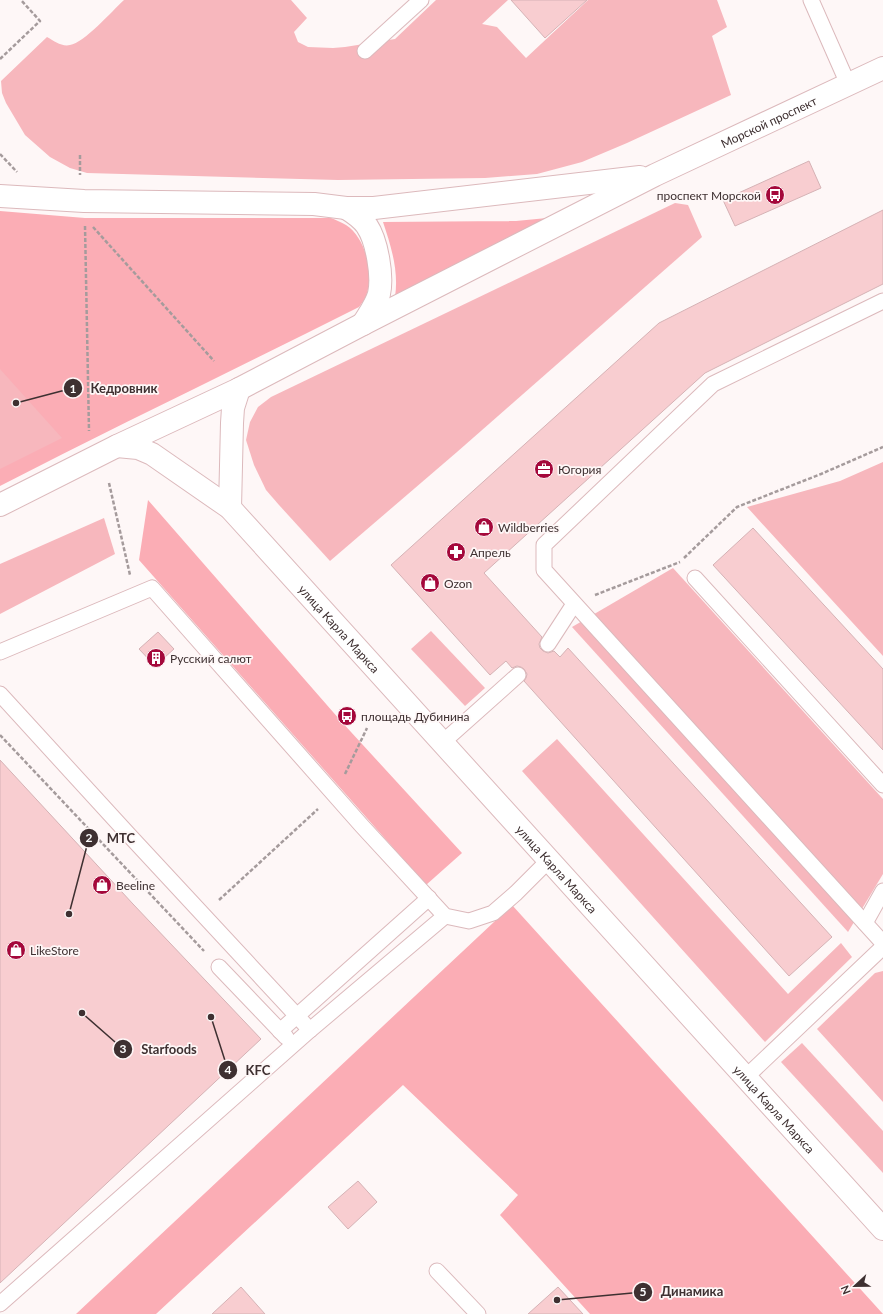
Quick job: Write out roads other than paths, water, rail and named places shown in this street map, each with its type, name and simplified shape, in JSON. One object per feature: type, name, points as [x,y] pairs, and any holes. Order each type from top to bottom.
[{"type":"main road","name":"Морской проспект","points":[[0,505],[117,446],[239,389],[655,175],[883,68]]},
{"type":"main road","points":[[0,196],[84,201],[314,204],[346,208],[374,208],[655,175]]},
{"type":"main road","points":[[346,208],[355,213],[367,226],[372,235],[378,259],[380,282],[379,294],[374,307],[363,324]]},
{"type":"main road","points":[[230,508],[233,408],[239,389]]},
{"type":"main road","name":"улица Карла Маркса","points":[[117,446],[138,448],[152,454],[230,508],[883,1229]]},
{"type":"lane","points":[[365,51],[421,0]]},
{"type":"lane","points":[[811,0],[848,84]]},
{"type":"lane","points":[[883,302],[713,384],[544,545],[544,570],[883,943]]},
{"type":"lane","points":[[695,578],[883,785]]},
{"type":"lane","points":[[0,652],[152,588],[445,916],[469,921],[493,913],[516,893],[549,860]]},
{"type":"lane","points":[[548,644],[574,604]]},
{"type":"lane","points":[[443,742],[518,675]]},
{"type":"lane","points":[[0,694],[202,915],[310,1030]]},
{"type":"lane","points":[[865,923],[883,891]]},
{"type":"lane","points":[[280,1031],[429,898]]},
{"type":"lane","points":[[0,1304],[310,1030],[445,916]]},
{"type":"lane","points":[[746,1077],[883,948]]},
{"type":"lane","points":[[219,967],[294,1045]]},
{"type":"lane","points":[[437,1271],[478,1314]]},
{"type":"place","name":"проспект Морской","points":[[775,195]]},
{"type":"place","name":"Кедровник","points":[[16,403]]},
{"type":"place","name":"Югория","points":[[544,469]]},
{"type":"place","name":"Wildberries","points":[[484,527]]},
{"type":"place","name":"Апрель","points":[[456,552]]},
{"type":"place","name":"Ozon","points":[[430,583]]},
{"type":"place","name":"Русский салют","points":[[156,658]]},
{"type":"place","name":"площадь Дубинина","points":[[347,716]]},
{"type":"place","name":"Beeline","points":[[102,885]]},
{"type":"place","name":"МТС","points":[[69,914]]},
{"type":"place","name":"LikeStore","points":[[16,950]]},
{"type":"place","name":"Starfoods","points":[[82,1013]]},
{"type":"place","name":"KFC","points":[[211,1017]]},
{"type":"place","name":"Динамика","points":[[557,1300]]}]
